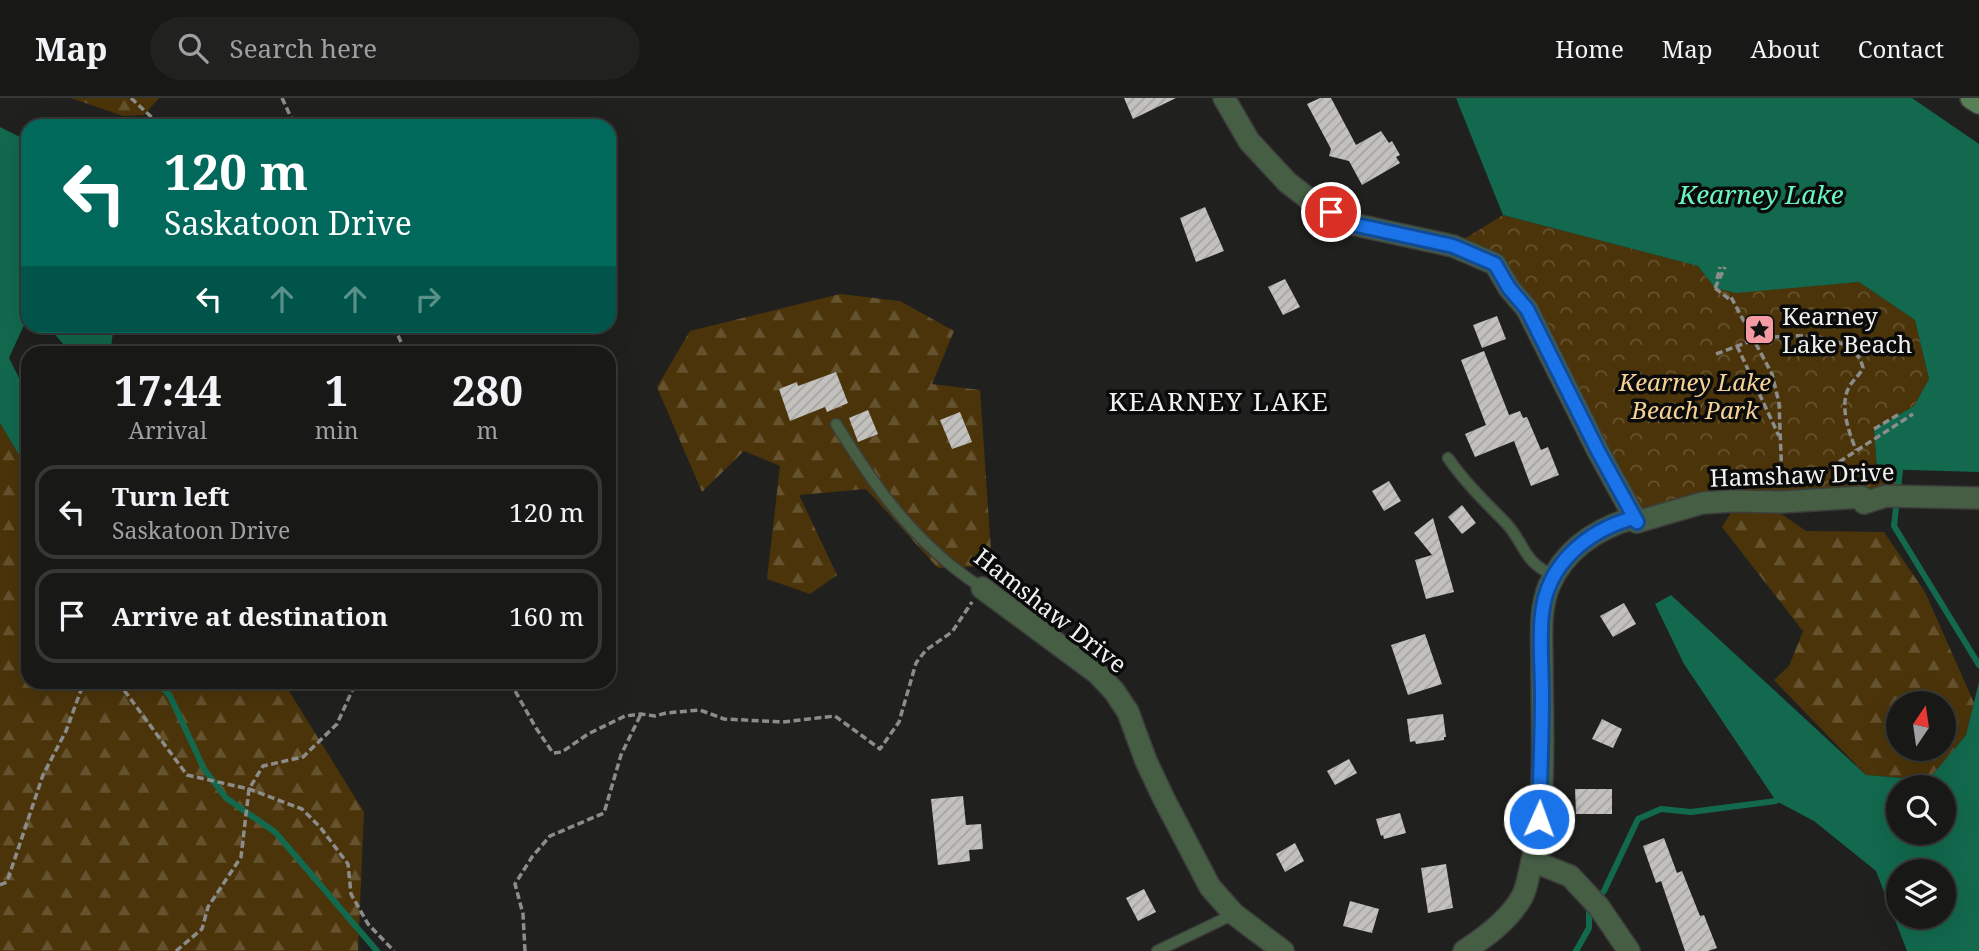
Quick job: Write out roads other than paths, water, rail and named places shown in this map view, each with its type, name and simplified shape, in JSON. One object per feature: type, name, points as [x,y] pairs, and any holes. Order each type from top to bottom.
[{"type":"main road","points":[[1971,98],[1979,103]]},
{"type":"street","points":[[1224,98],[1231,115],[1249,141],[1281,176],[1310,200],[1352,224],[1453,246],[1495,264],[1509,288],[1527,309],[1637,522]]},
{"type":"street","name":"Hamshaw Drive","points":[[1464,951],[1493,930],[1514,908],[1522,895],[1532,861],[1539,819],[1542,615],[1546,593],[1574,550],[1591,535],[1611,524],[1633,518],[1637,522],[1702,503],[1732,500],[1782,502],[1862,497],[1864,503],[1886,496],[1979,498]]},
{"type":"street","name":"Hamshaw Drive","points":[[982,588],[1097,673],[1114,691],[1128,712],[1146,761],[1206,880],[1234,914],[1283,951]]},
{"type":"street","points":[[1532,861],[1570,876],[1594,901],[1629,951]]},
{"type":"lane","name":"Hamshaw Drive","points":[[836,424],[864,470],[899,515],[939,555],[982,588]]},
{"type":"lane","points":[[1448,458],[1486,504],[1511,529],[1526,556],[1544,571],[1555,576]]},
{"type":"lane","points":[[1157,951],[1234,914]]},
{"type":"water","name":"Kearney Lake","points":[[1456,98],[1912,98],[1979,144],[1979,472],[1877,469],[1874,429],[1914,406],[1929,379],[1915,320],[1859,282],[1736,293],[1715,288],[1698,266],[1503,215]]},
{"type":"water","points":[[0,127],[21,138],[21,332],[9,358],[21,382],[21,458],[0,423]]},
{"type":"water","points":[[54,333],[113,333],[111,346],[65,346]]},
{"type":"water","points":[[1671,595],[1866,775],[1886,777],[1886,845],[1956,845],[1956,775],[1932,775],[1944,761],[1956,761],[1956,747],[1966,735],[1979,682],[1979,951],[1907,951],[1898,929],[1956,929],[1956,859],[1886,859],[1886,897],[1876,871],[1814,821],[1776,801],[1684,664],[1655,604]]},
{"type":"waterway","points":[[1900,470],[1894,526],[1979,665]]},
{"type":"waterway","points":[[164,689],[170,696],[204,769],[226,798],[275,832],[377,951]]},
{"type":"waterway","points":[[1576,951],[1589,928],[1589,911],[1604,891],[1638,819],[1661,809],[1691,812],[1776,801]]},
{"type":"place","name":"Kearney Lake Beach","points":[[1759,329]]},
{"type":"district","name":"KEARNEY LAKE","points":[[1219,401]]},
{"type":"park label","name":"Kearney Lake Beach Park","points":[[1695,395]]}]
